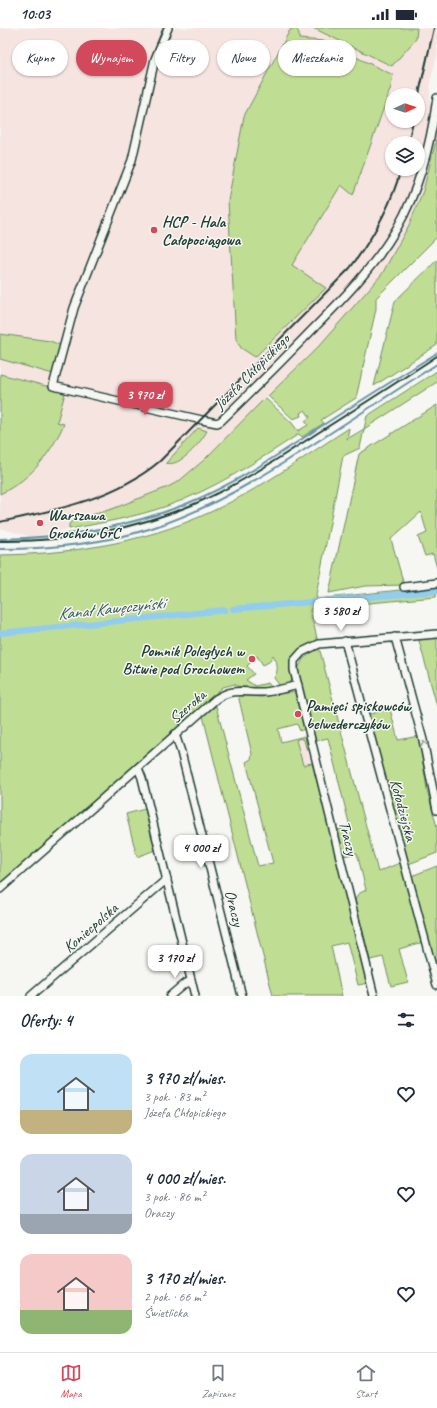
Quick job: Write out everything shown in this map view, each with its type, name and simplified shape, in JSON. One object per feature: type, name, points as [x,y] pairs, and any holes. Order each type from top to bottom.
[{"type":"street","name":"Józefa Chłopickiego","points":[[168,28],[155,59],[132,160],[76,302],[53,386],[217,423],[222,421],[353,288],[379,257],[397,228],[410,201],[423,163],[437,98]]},
{"type":"street","points":[[404,587],[437,583]]},
{"type":"street","points":[[298,686],[294,665],[297,656],[319,644],[437,634]]},
{"type":"street","points":[[395,637],[423,740],[437,810]]},
{"type":"street","name":"Kołodziejska","points":[[345,641],[437,985]]},
{"type":"street","name":"Szeroka","points":[[0,889],[216,699],[226,693],[240,690],[265,692],[298,686]]},
{"type":"street","name":"Traczy","points":[[298,686],[374,996]]},
{"type":"street","name":"Oraczy","points":[[175,734],[181,752],[242,996]]},
{"type":"street","points":[[138,768],[142,778],[195,996]]},
{"type":"street","name":"Koniecpolska","points":[[31,996],[167,879]]},
{"type":"street","points":[[170,996],[184,984],[191,981]]},
{"type":"shaded area","points":[[0,28],[437,28],[437,56],[430,82],[430,104],[437,107],[437,137],[423,191],[409,225],[375,285],[319,346],[204,460],[179,481],[168,487],[111,509],[76,519],[69,529],[31,537],[0,528]]},
{"type":"shaded area","points":[[301,738],[304,740],[311,763],[303,765],[296,739]]},
{"type":"green space","points":[[296,28],[299,33],[299,39],[311,40],[285,40],[290,30]]},
{"type":"green space","points":[[313,28],[417,28],[416,39],[392,66],[356,49],[356,40],[338,40]]},
{"type":"green space","points":[[278,52],[278,76],[356,76],[356,57],[393,75],[391,88],[385,88],[385,104],[353,195],[341,185],[292,265],[326,288],[255,357],[241,348],[236,339],[228,201],[244,116],[265,76],[270,76],[270,67]]},
{"type":"green space","points":[[437,137],[437,237],[376,298],[376,309],[356,398],[321,420],[324,423],[302,437],[299,434],[235,474],[185,499],[143,513],[69,529],[69,524],[73,520],[112,509],[168,487],[179,481],[204,460],[265,398],[292,423],[298,431],[308,425],[305,421],[310,417],[305,410],[300,413],[301,416],[293,419],[268,396],[319,346],[382,274],[409,225],[423,191]]},
{"type":"green space","points":[[437,260],[437,345],[374,386],[395,301]]},
{"type":"green space","points":[[0,334],[50,341],[60,345],[53,374],[0,359]]},
{"type":"green space","points":[[437,371],[437,382],[364,429],[367,416]]},
{"type":"green space","points":[[0,374],[65,391],[65,393],[57,422],[64,424],[46,456],[21,481],[0,494]]},
{"type":"green space","points":[[437,405],[437,568],[433,554],[425,556],[418,537],[427,533],[421,512],[391,539],[404,585],[365,586],[329,593],[359,454]]},
{"type":"green space","points":[[198,428],[207,431],[190,453],[177,462],[172,464],[166,463]]},
{"type":"green space","points":[[349,428],[347,439],[364,429],[360,448],[343,456],[316,595],[317,599],[437,586],[436,597],[313,608],[310,610],[318,642],[300,652],[293,659],[293,678],[290,683],[280,686],[274,678],[277,672],[277,666],[273,655],[269,662],[263,665],[257,656],[247,666],[254,674],[246,680],[255,686],[268,683],[272,688],[260,689],[236,686],[235,684],[223,687],[0,883],[0,555],[57,552],[86,548],[142,537],[170,528],[223,506],[271,479]]},
{"type":"green space","points":[[437,636],[437,706],[418,637]]},
{"type":"green space","points":[[319,647],[378,872],[402,862],[423,942],[399,949],[408,982],[391,986],[383,957],[370,960],[355,900],[358,894],[366,890],[357,853],[344,856],[337,830],[350,827],[328,738],[314,741],[297,671],[303,659]]},
{"type":"green space","points":[[292,692],[295,693],[304,729],[300,731],[297,724],[278,729],[281,742],[305,736],[308,751],[304,740],[301,738],[296,740],[303,765],[312,763],[369,983],[358,985],[347,942],[331,946],[342,996],[273,996],[203,716],[216,706],[258,866],[273,863],[246,762],[251,759],[252,754],[238,695],[261,697]]},
{"type":"green space","points":[[390,709],[398,740],[419,736],[427,790],[437,827],[437,853],[406,865],[366,715]]},
{"type":"green space","points":[[145,809],[155,850],[137,857],[126,814]]},
{"type":"green space","points":[[437,866],[437,981],[409,877]]},
{"type":"waterway","points":[[0,539],[71,534],[94,530],[141,519],[186,504],[253,470],[437,353]]},
{"type":"waterway","points":[[0,549],[76,545],[131,534],[171,521],[213,503],[273,469],[437,364]]},
{"type":"waterway","name":"Kanał Kawęczyński","points":[[233,609],[437,591]]},
{"type":"waterway","name":"Kanał Kawęczyński","points":[[0,633],[225,610]]},
{"type":"railway","points":[[420,88],[434,28]]},
{"type":"railway","points":[[410,136],[411,128]]},
{"type":"railway","points":[[0,522],[42,513],[104,494],[143,474],[160,461],[350,268],[374,233],[387,209],[399,176]]},
{"type":"railway","points":[[0,541],[25,541],[74,537],[98,533],[146,521],[192,505],[239,482],[268,465],[437,356]]},
{"type":"place","name":"HCP - Hala Całopociągowa","points":[[154,230]]},
{"type":"place","name":"Warszawa Grochów GrC","points":[[40,523]]},
{"type":"place","name":"Pomnik Poległych w Bitwie pod Grochowem","points":[[252,659]]},
{"type":"place","name":"Pamięci spiskowców belwederczyków","points":[[298,714]]}]
